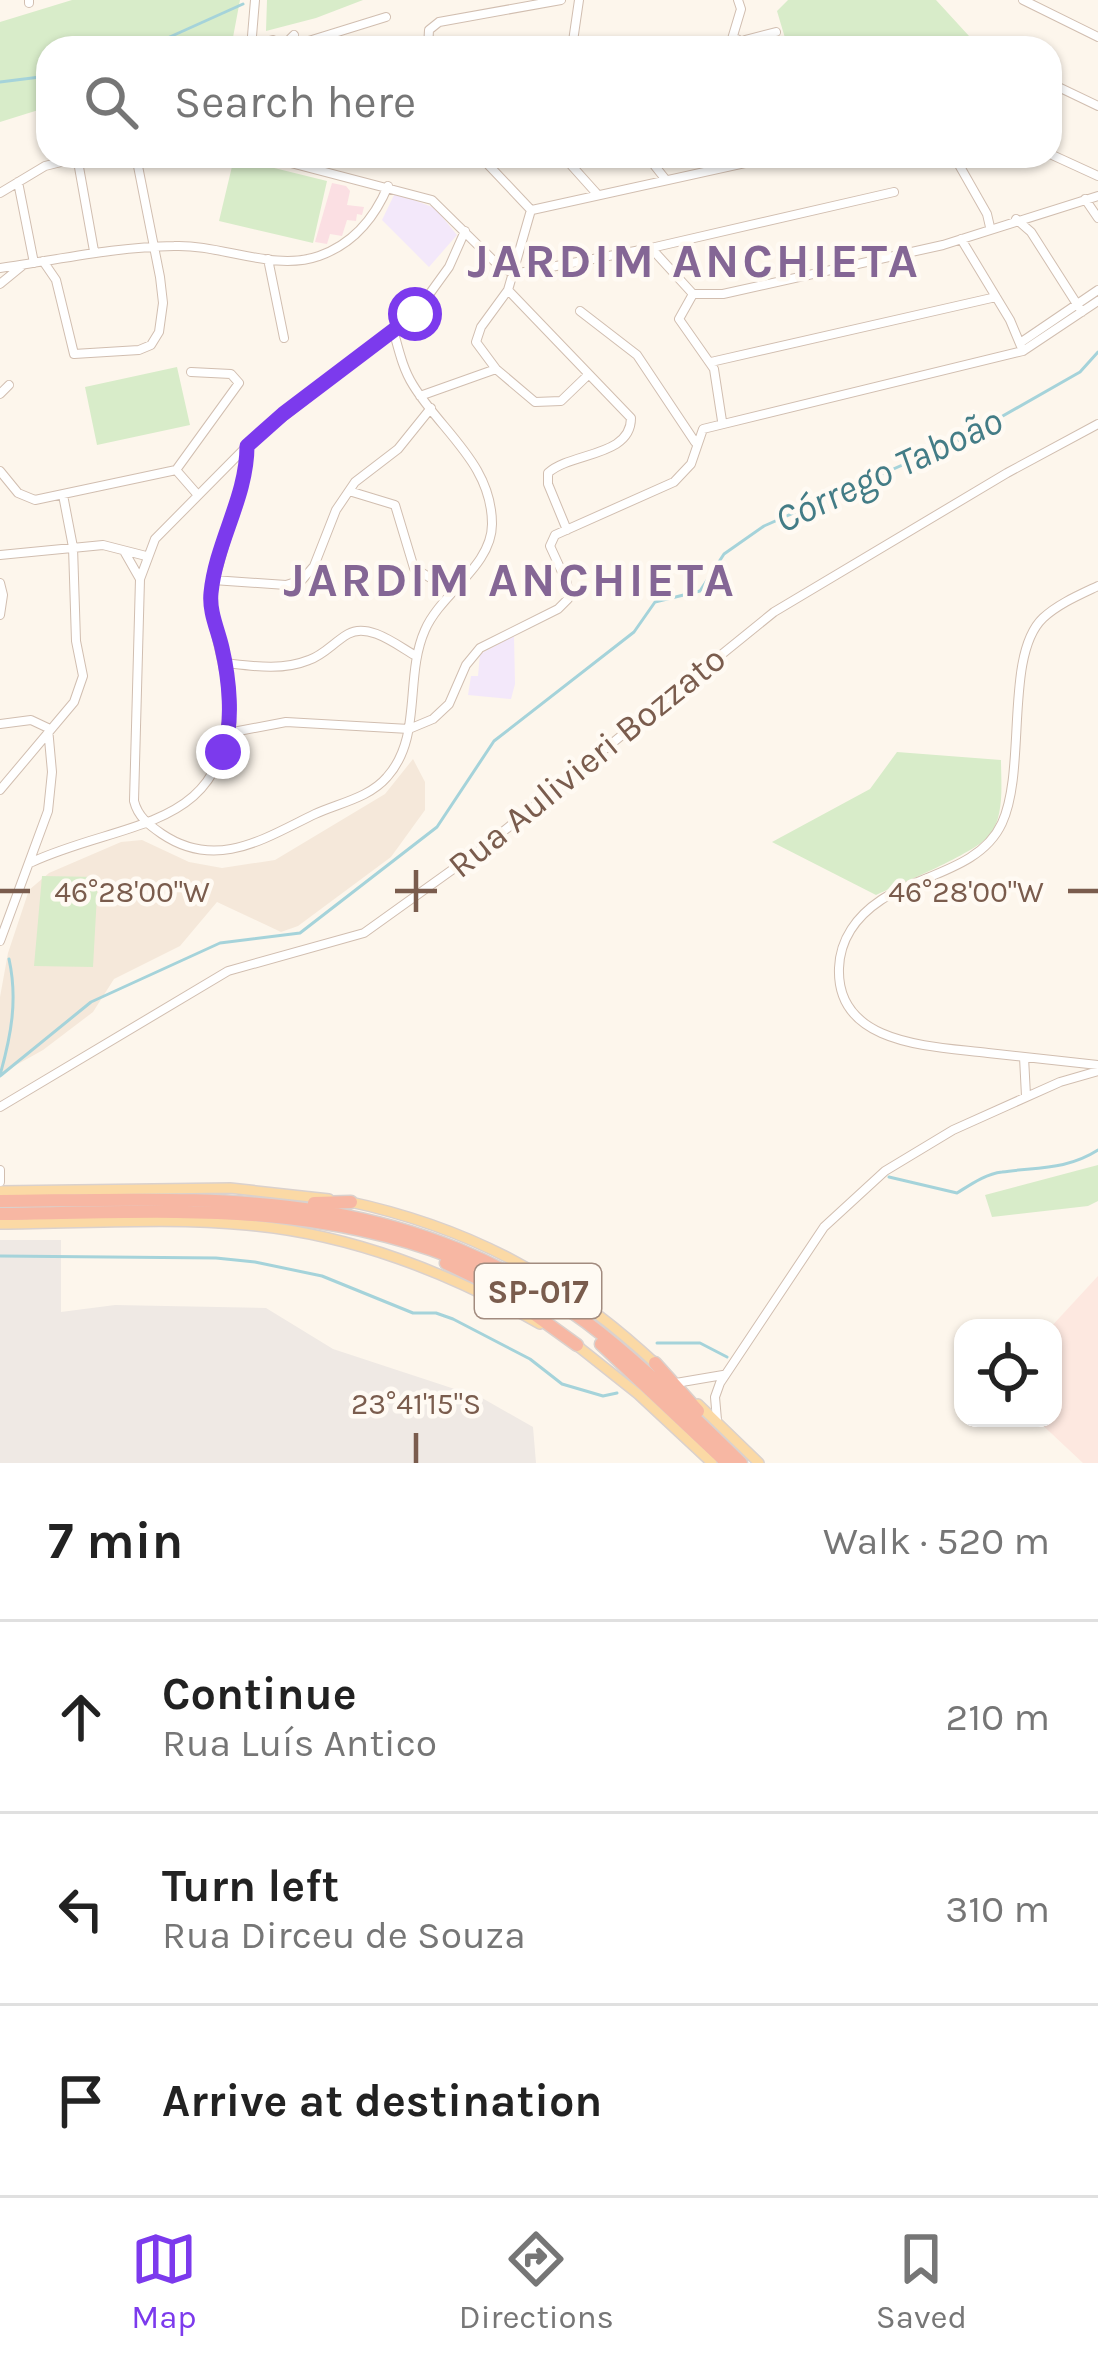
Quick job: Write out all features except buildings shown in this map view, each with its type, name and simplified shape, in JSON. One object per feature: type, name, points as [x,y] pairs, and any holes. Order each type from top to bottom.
[{"type":"highway","name":"SP-017","points":[[0,1214],[49,1207],[205,1200],[289,1204],[405,1230],[468,1254],[558,1303],[626,1354],[735,1462]]},
{"type":"highway","name":"SP-017","points":[[0,1202],[231,1211],[314,1220],[402,1238],[482,1269],[540,1301],[606,1348],[735,1462]]},
{"type":"highway","points":[[289,1204],[351,1202]]},
{"type":"highway","points":[[314,1220],[458,1268],[518,1301],[577,1345]]},
{"type":"highway","points":[[655,1363],[735,1462]]},
{"type":"main road","points":[[0,1186],[230,1188],[351,1202],[440,1227],[514,1259],[583,1300],[759,1463]]},
{"type":"main road","points":[[0,1224],[219,1223],[323,1237],[384,1253],[451,1279],[577,1345],[712,1463]]},
{"type":"street","points":[[252,36],[255,0]]},
{"type":"street","points":[[428,36],[428,30],[439,22],[561,0]]},
{"type":"street","points":[[574,36],[579,0]]},
{"type":"street","points":[[733,36],[741,9],[738,0]]},
{"type":"street","points":[[1023,0],[1098,37]]},
{"type":"street","points":[[314,36],[386,17]]},
{"type":"street","points":[[760,36],[776,32]]},
{"type":"street","points":[[1062,89],[1094,105],[1098,88]]},
{"type":"street","points":[[651,248],[692,294],[723,294],[961,239],[1098,195],[1094,174],[1062,159]]},
{"type":"street","points":[[0,193],[42,168]]},
{"type":"street","points":[[82,168],[94,251]]},
{"type":"street","points":[[18,182],[34,263],[56,280],[74,354],[140,350],[156,338],[163,303],[138,168]]},
{"type":"street","points":[[314,168],[432,200],[497,264],[514,274],[894,192]]},
{"type":"street","points":[[492,168],[532,210]]},
{"type":"street","points":[[574,168],[598,195]]},
{"type":"street","points":[[656,168],[666,180]]},
{"type":"street","points":[[532,210],[722,168]]},
{"type":"street","points":[[961,168],[995,226]]},
{"type":"street","points":[[0,268],[94,251],[154,247],[202,246],[268,259],[302,260],[338,246],[370,221],[388,186]]},
{"type":"street","points":[[1085,199],[1098,218]]},
{"type":"street","points":[[532,210],[508,290],[476,336],[478,347],[528,398],[544,404],[561,401],[588,375]]},
{"type":"street","points":[[1028,215],[1031,232]]},
{"type":"street","points":[[1016,219],[1031,232],[1080,308]]},
{"type":"street","points":[[394,333],[420,396],[476,467],[491,508],[488,544],[432,616],[416,656],[404,750],[381,783],[265,842],[228,851],[179,844],[146,822],[134,801],[140,579],[146,556],[164,528],[247,446],[394,333],[436,288],[465,231]]},
{"type":"street","points":[[961,239],[1020,348]]},
{"type":"street","points":[[268,259],[284,338]]},
{"type":"street","points":[[0,284],[34,263]]},
{"type":"street","points":[[508,290],[628,413],[631,427],[626,437],[548,473],[567,530]]},
{"type":"street","points":[[228,733],[286,722],[409,730],[433,718],[449,704],[466,665],[480,648],[568,599],[567,583],[550,545],[555,535],[674,482],[691,464],[704,429],[722,421],[989,362],[1020,348],[1080,308],[1098,290]]},
{"type":"street","points":[[692,294],[679,319],[711,362],[722,421]]},
{"type":"street","points":[[711,362],[996,297]]},
{"type":"street","points":[[1080,308],[1098,301]]},
{"type":"street","points":[[580,311],[637,355],[696,443]]},
{"type":"street","points":[[420,396],[496,369]]},
{"type":"street","points":[[0,471],[26,498],[63,495],[176,470],[239,383],[231,374],[191,372]]},
{"type":"street","points":[[0,394],[9,385]]},
{"type":"street","points":[[213,580],[286,585],[302,580],[314,566],[329,525],[349,491],[366,471],[406,441],[431,408]]},
{"type":"street","name":"Rua Aulivieri Bozzato","points":[[0,1106],[211,980],[364,933],[484,847],[774,611],[1007,472],[1098,424]]},
{"type":"street","points":[[32,862],[172,813],[193,799],[212,774],[228,733],[225,663],[211,592],[243,483],[247,446]]},
{"type":"street","points":[[236,456],[243,483]]},
{"type":"street","points":[[176,470],[196,494]]},
{"type":"street","points":[[349,491],[395,505],[414,568],[452,591]]},
{"type":"street","points":[[0,790],[74,702],[82,685],[73,547],[63,495]]},
{"type":"street","points":[[0,555],[103,545],[146,556]]},
{"type":"street","points":[[123,550],[140,579]]},
{"type":"street","points":[[211,592],[234,582]]},
{"type":"street","points":[[0,583],[0,615]]},
{"type":"street","points":[[1098,586],[1040,620],[1027,646],[1014,779],[1010,802],[995,835],[970,857],[896,892],[864,913],[849,931],[839,970],[846,1002],[867,1026],[883,1034],[919,1045],[1098,1068]]},
{"type":"street","points":[[225,663],[279,666],[304,662],[350,632],[360,631],[416,656]]},
{"type":"street","points":[[0,724],[37,721],[48,728]]},
{"type":"street","points":[[15,722],[27,726],[51,759]]},
{"type":"street","points":[[1,938],[48,811],[48,728]]},
{"type":"street","points":[[1024,1057],[1026,1096]]},
{"type":"street","points":[[717,1421],[715,1397],[725,1375],[824,1227],[861,1191],[922,1147],[1026,1096],[1098,1068]]},
{"type":"street","points":[[0,1170],[0,1186]]},
{"type":"street","points":[[676,1383],[725,1375]]},
{"type":"shaded area","points":[[332,183],[346,186],[350,191],[347,205],[364,207],[362,215],[357,214],[356,221],[347,220],[342,236],[330,234],[327,244],[315,242]]},
{"type":"shaded area","points":[[395,193],[435,208],[457,235],[429,267],[382,220]]},
{"type":"shaded area","points":[[514,636],[511,699],[468,695],[471,676],[478,676],[480,654]]},
{"type":"shaded area","points":[[413,759],[425,782],[425,810],[391,857],[298,926],[281,932],[217,902],[180,946],[114,979],[93,1012],[43,1050],[0,1074],[0,997],[8,953],[29,890],[49,873],[121,842],[142,840],[189,862],[222,868],[275,860],[385,794]]},
{"type":"shaded area","points":[[0,1240],[61,1240],[61,1312],[115,1305],[266,1308],[333,1349],[482,1398],[533,1427],[536,1463],[0,1463]]},
{"type":"shaded area","points":[[1098,1276],[1098,1463],[1083,1463],[1045,1427],[1062,1427],[1062,1319],[1058,1319]]},
{"type":"green space","points":[[72,0],[240,0],[233,36],[36,36],[36,111],[0,122],[0,22]]},
{"type":"green space","points":[[267,0],[363,0],[266,31]]},
{"type":"green space","points":[[788,0],[936,0],[969,36],[784,36],[777,11]]},
{"type":"green space","points":[[232,168],[274,168],[327,181],[313,243],[219,221]]},
{"type":"green space","points":[[177,367],[190,425],[97,445],[85,387]]},
{"type":"green space","points":[[897,752],[1001,760],[1000,810],[989,836],[953,860],[876,895],[772,842],[870,789]]},
{"type":"green space","points":[[42,876],[98,877],[93,967],[34,966]]},
{"type":"green space","points":[[1098,1165],[1098,1201],[1088,1206],[992,1217],[985,1195]]},
{"type":"waterway","points":[[172,36],[243,4]]},
{"type":"waterway","points":[[0,82],[36,78]]},
{"type":"waterway","name":"Córrego Taboão","points":[[0,1076],[91,1002],[220,943],[300,933],[437,827],[494,741],[634,632],[655,602],[700,591],[724,554],[764,526],[966,437],[1080,372],[1098,352]]},
{"type":"waterway","points":[[0,1075],[12,1018],[9,959]]},
{"type":"waterway","points":[[889,1177],[957,1193],[990,1175],[1063,1164],[1098,1150]]},
{"type":"waterway","points":[[0,1256],[216,1258],[322,1276],[413,1313],[453,1319],[530,1359],[562,1384],[603,1396],[617,1393]]},
{"type":"waterway","points":[[657,1343],[700,1343],[727,1357]]},
{"type":"district","name":"JARDIM ANCHIETA","points":[[694,260]]},
{"type":"district","name":"JARDIM ANCHIETA","points":[[510,579]]},
{"type":"route","points":[[223,752],[228,733],[226,670],[211,592],[242,488],[247,446],[415,314]]}]
